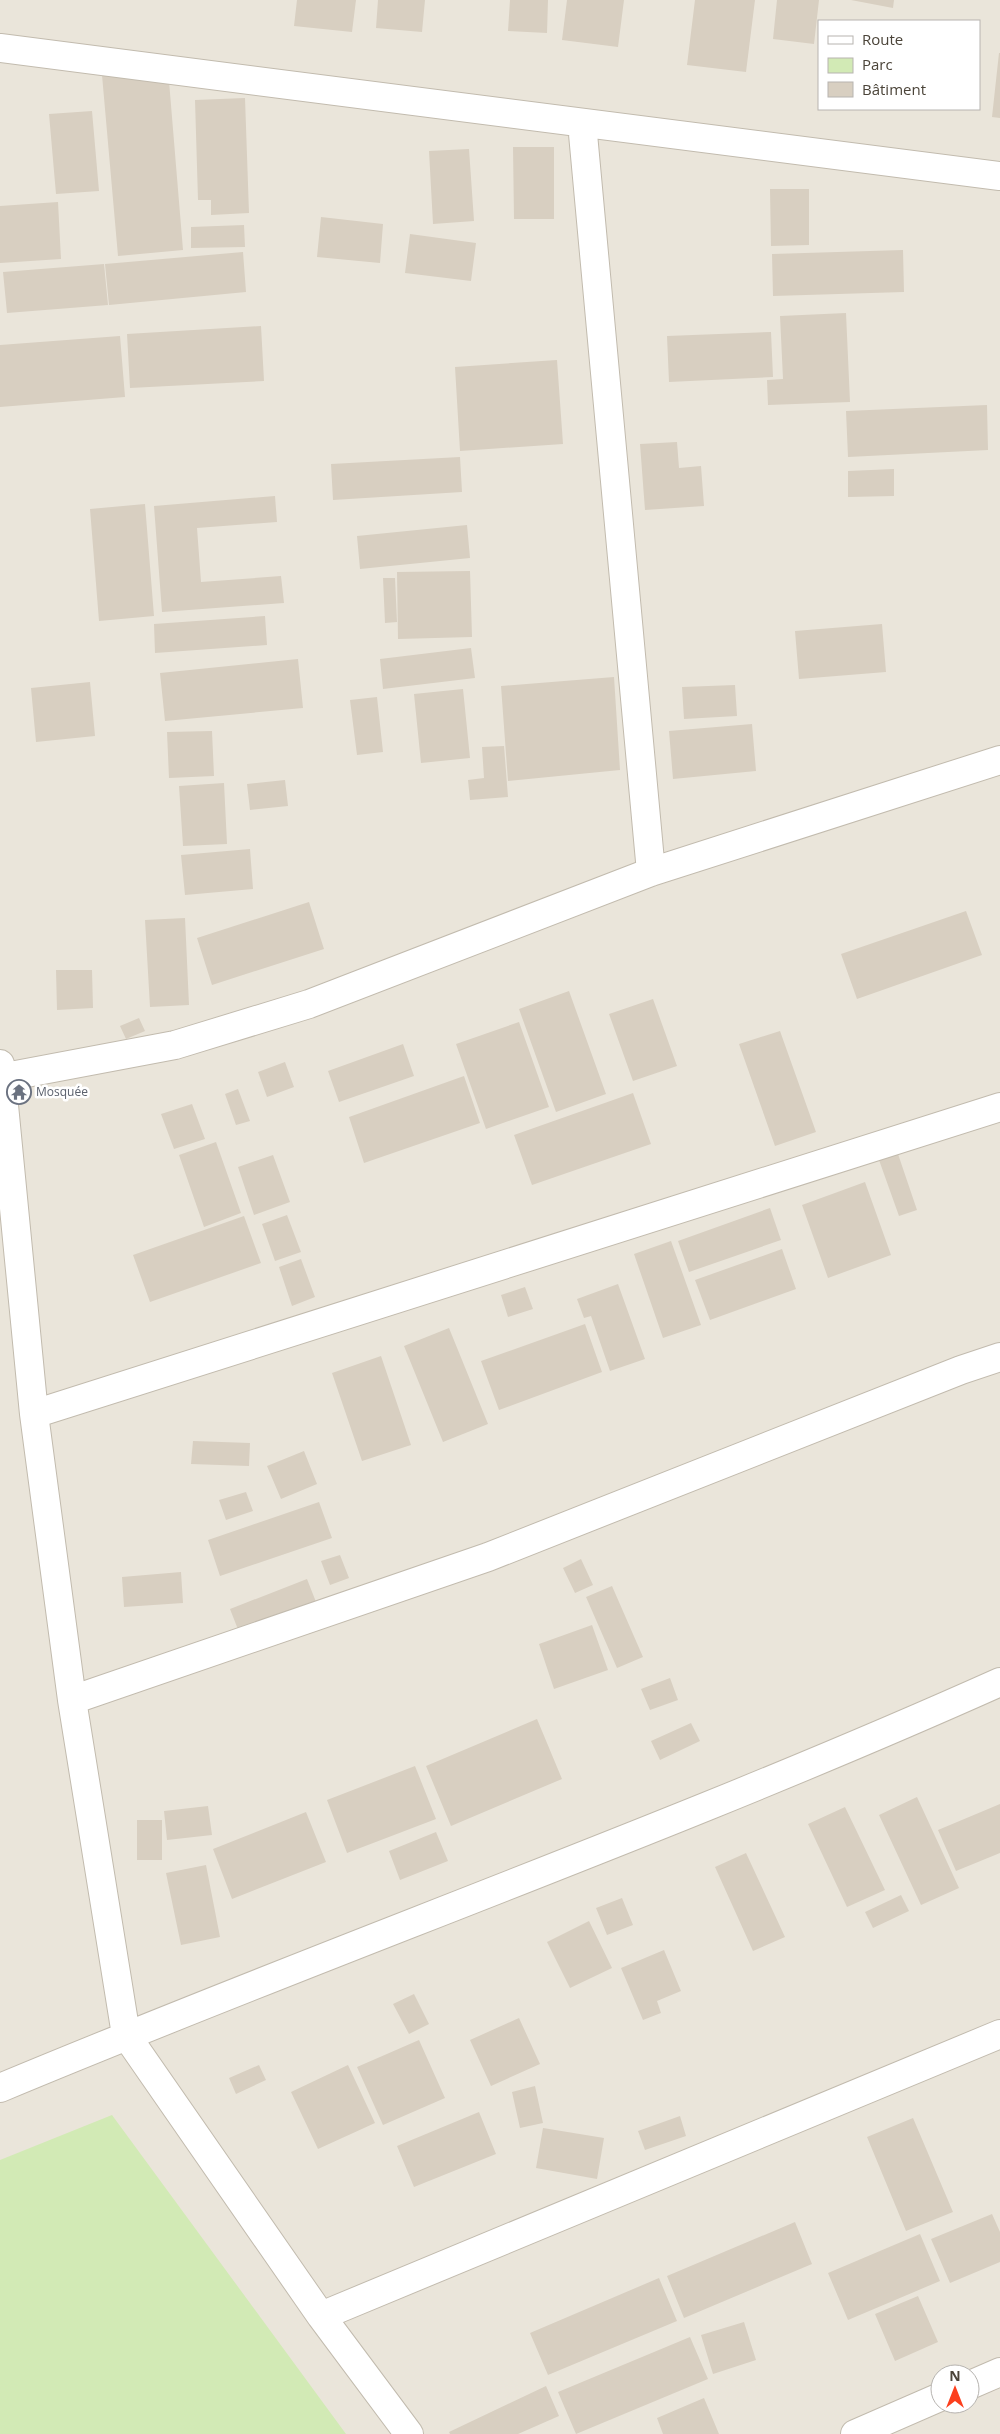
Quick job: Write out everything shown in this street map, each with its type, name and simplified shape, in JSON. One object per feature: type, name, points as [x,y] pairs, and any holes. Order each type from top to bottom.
[{"type":"street","points":[[0,48],[1000,176]]},
{"type":"street","points":[[582,123],[652,872]]},
{"type":"street","points":[[408,2434],[321,2316],[126,2035],[72,1700],[34,1414],[0,1073],[175,1045],[309,1004],[652,872],[1000,760]]},
{"type":"street","points":[[34,1414],[1000,1107]]},
{"type":"street","points":[[72,1700],[488,1557],[961,1370],[1000,1357]]},
{"type":"street","points":[[0,2088],[126,2035],[364,1944],[886,1733],[1000,1682]]},
{"type":"street","points":[[321,2316],[1000,2034]]},
{"type":"street","points":[[980,2380],[1000,2372]]},
{"type":"street","points":[[855,2434],[930,2402]]},
{"type":"shaded area","points":[[0,0],[1000,0],[1000,2434],[0,2434]]},
{"type":"green space","points":[[112,2115],[346,2434],[0,2434],[0,2160]]},
{"type":"building","points":[[297,0],[356,0],[352,32],[294,26]]},
{"type":"building","points":[[378,0],[425,0],[422,32],[376,28]]},
{"type":"building","points":[[510,0],[548,0],[547,33],[508,31]]},
{"type":"building","points":[[567,0],[624,0],[618,47],[562,40]]},
{"type":"building","points":[[695,0],[755,0],[746,72],[687,65]]},
{"type":"building","points":[[777,0],[819,0],[814,44],[773,39]]},
{"type":"building","points":[[851,0],[894,0],[893,8]]},
{"type":"building","points":[[1000,53],[1000,118],[992,117]]},
{"type":"building","points":[[102,75],[169,81],[183,250],[118,256]]},
{"type":"building","points":[[245,98],[249,213],[211,215],[211,200],[198,200],[195,100]]},
{"type":"building","points":[[92,111],[99,191],[56,194],[49,114]]},
{"type":"building","points":[[513,147],[554,147],[554,219],[514,219]]},
{"type":"building","points":[[469,149],[474,221],[433,224],[429,151]]},
{"type":"building","points":[[770,189],[809,189],[809,245],[771,246]]},
{"type":"building","points":[[58,202],[61,259],[0,263],[0,206]]},
{"type":"building","points":[[321,217],[383,224],[380,263],[317,257]]},
{"type":"building","points":[[244,225],[245,247],[191,248],[191,227]]},
{"type":"building","points":[[410,234],[476,243],[471,281],[405,273]]},
{"type":"building","points":[[903,250],[904,292],[773,296],[772,254]]},
{"type":"building","points":[[243,252],[246,292],[109,305],[105,264]]},
{"type":"building","points":[[104,264],[108,305],[7,313],[3,272]]},
{"type":"building","points":[[846,313],[850,402],[768,405],[767,380],[783,379],[780,316]]},
{"type":"building","points":[[261,326],[264,381],[130,388],[127,334]]},
{"type":"building","points":[[771,332],[773,377],[669,382],[667,336]]},
{"type":"building","points":[[120,336],[125,397],[0,407],[0,345]]},
{"type":"building","points":[[557,360],[563,444],[460,451],[455,367]]},
{"type":"building","points":[[987,405],[988,450],[848,457],[846,411]]},
{"type":"building","points":[[677,442],[679,468],[701,466],[704,506],[645,510],[640,444]]},
{"type":"building","points":[[460,457],[462,492],[333,500],[331,464]]},
{"type":"building","points":[[894,469],[894,496],[848,497],[848,471]]},
{"type":"building","points":[[275,496],[277,522],[197,528],[201,582],[281,576],[284,603],[162,612],[154,506]]},
{"type":"building","points":[[145,504],[154,616],[99,621],[90,509]]},
{"type":"building","points":[[467,525],[470,558],[360,569],[357,536]]},
{"type":"building","points":[[470,571],[472,637],[398,639],[397,572]]},
{"type":"building","points":[[383,578],[395,578],[397,622],[385,623]]},
{"type":"building","points":[[265,616],[267,645],[155,653],[154,624]]},
{"type":"building","points":[[882,624],[886,672],[799,679],[795,631]]},
{"type":"building","points":[[471,648],[475,678],[383,689],[380,659]]},
{"type":"building","points":[[298,659],[303,708],[165,721],[160,673]]},
{"type":"building","points":[[614,677],[620,770],[508,781],[501,686]]},
{"type":"building","points":[[90,682],[95,736],[36,742],[31,688]]},
{"type":"building","points":[[735,685],[737,716],[684,719],[682,687]]},
{"type":"building","points":[[463,689],[470,758],[421,763],[414,694]]},
{"type":"building","points":[[377,697],[383,752],[357,755],[350,700]]},
{"type":"building","points":[[752,724],[756,771],[673,779],[669,731]]},
{"type":"building","points":[[212,731],[214,776],[169,778],[167,732]]},
{"type":"building","points":[[504,746],[508,797],[470,800],[468,780],[484,778],[482,747]]},
{"type":"building","points":[[285,780],[288,806],[250,810],[247,784]]},
{"type":"building","points":[[224,783],[227,844],[183,846],[179,786]]},
{"type":"building","points":[[250,849],[253,889],[185,895],[181,855]]},
{"type":"building","points":[[309,902],[324,949],[212,985],[197,938]]},
{"type":"building","points":[[966,911],[982,955],[857,999],[841,954]]},
{"type":"building","points":[[185,918],[189,1005],[150,1007],[145,920]]},
{"type":"building","points":[[56,970],[92,970],[93,1008],[57,1010]]},
{"type":"building","points":[[569,991],[606,1094],[556,1112],[519,1009]]},
{"type":"building","points":[[653,999],[677,1066],[633,1081],[609,1014]]},
{"type":"building","points":[[139,1018],[145,1031],[126,1039],[120,1026]]},
{"type":"building","points":[[519,1022],[549,1107],[486,1129],[456,1044]]},
{"type":"building","points":[[780,1031],[816,1132],[775,1146],[739,1044]]},
{"type":"building","points":[[403,1044],[414,1076],[339,1102],[328,1071]]},
{"type":"building","points":[[285,1062],[294,1087],[267,1097],[258,1072]]},
{"type":"building","points":[[464,1076],[480,1123],[364,1163],[349,1117]]},
{"type":"building","points":[[238,1089],[250,1121],[236,1125],[225,1094]]},
{"type":"building","points":[[633,1093],[651,1144],[532,1185],[514,1135]]},
{"type":"building","points":[[192,1104],[205,1139],[174,1149],[161,1114]]},
{"type":"building","points":[[216,1142],[241,1213],[204,1227],[179,1155]]},
{"type":"building","points":[[898,1154],[917,1210],[899,1216],[879,1160]]},
{"type":"building","points":[[273,1155],[290,1202],[254,1215],[238,1167]]},
{"type":"building","points":[[865,1182],[891,1255],[828,1278],[802,1205]]},
{"type":"building","points":[[770,1208],[781,1240],[689,1272],[678,1241]]},
{"type":"building","points":[[287,1215],[301,1252],[275,1261],[262,1224]]},
{"type":"building","points":[[244,1216],[261,1263],[150,1302],[133,1255]]},
{"type":"building","points":[[671,1241],[701,1325],[663,1338],[634,1254]]},
{"type":"building","points":[[782,1249],[796,1289],[710,1320],[695,1280]]},
{"type":"building","points":[[301,1259],[315,1297],[292,1306],[279,1267]]},
{"type":"building","points":[[618,1284],[645,1359],[610,1371],[591,1316],[584,1318],[577,1299]]},
{"type":"building","points":[[525,1287],[533,1309],[508,1317],[501,1295]]},
{"type":"building","points":[[585,1324],[602,1372],[499,1410],[481,1361]]},
{"type":"building","points":[[449,1328],[488,1424],[443,1442],[404,1346]]},
{"type":"building","points":[[381,1356],[411,1445],[362,1461],[332,1373]]},
{"type":"building","points":[[193,1441],[250,1443],[249,1466],[191,1464]]},
{"type":"building","points":[[304,1451],[317,1484],[281,1499],[267,1466]]},
{"type":"building","points":[[246,1492],[253,1511],[226,1520],[219,1500]]},
{"type":"building","points":[[319,1502],[332,1538],[220,1576],[208,1540]]},
{"type":"building","points":[[340,1555],[349,1578],[330,1585],[321,1561]]},
{"type":"building","points":[[581,1559],[593,1585],[575,1593],[563,1568]]},
{"type":"building","points":[[181,1572],[183,1603],[124,1607],[122,1577]]},
{"type":"building","points":[[307,1579],[316,1602],[239,1632],[230,1609]]},
{"type":"building","points":[[612,1586],[643,1657],[617,1668],[586,1597]]},
{"type":"building","points":[[592,1625],[608,1670],[554,1689],[539,1644]]},
{"type":"building","points":[[670,1678],[678,1700],[650,1710],[641,1689]]},
{"type":"building","points":[[537,1719],[562,1779],[451,1826],[426,1766]]},
{"type":"building","points":[[691,1723],[700,1741],[660,1760],[651,1741]]},
{"type":"building","points":[[415,1766],[436,1819],[347,1853],[327,1800]]},
{"type":"building","points":[[917,1797],[959,1888],[921,1905],[879,1815]]},
{"type":"building","points":[[1000,1804],[1000,1853],[956,1871],[938,1830]]},
{"type":"building","points":[[208,1806],[212,1835],[167,1840],[164,1811]]},
{"type":"building","points":[[845,1807],[885,1890],[847,1907],[808,1824]]},
{"type":"building","points":[[306,1812],[326,1862],[232,1899],[213,1849]]},
{"type":"building","points":[[137,1820],[162,1820],[162,1860],[137,1860]]},
{"type":"building","points":[[436,1832],[448,1861],[400,1880],[389,1851]]},
{"type":"building","points":[[746,1853],[785,1937],[753,1951],[715,1867]]},
{"type":"building","points":[[206,1865],[220,1937],[181,1945],[166,1873]]},
{"type":"building","points":[[901,1895],[909,1911],[873,1928],[865,1912]]},
{"type":"building","points":[[622,1898],[633,1925],[607,1935],[596,1908]]},
{"type":"building","points":[[589,1921],[612,1968],[570,1988],[547,1942]]},
{"type":"building","points":[[664,1950],[681,1991],[657,2001],[661,2013],[643,2020],[621,1968]]},
{"type":"building","points":[[414,1994],[429,2024],[409,2034],[393,2004]]},
{"type":"building","points":[[519,2018],[540,2064],[491,2086],[470,2040]]},
{"type":"building","points":[[419,2040],[445,2098],[383,2125],[357,2067]]},
{"type":"building","points":[[259,2065],[266,2080],[236,2094],[229,2078]]},
{"type":"building","points":[[348,2065],[375,2123],[318,2149],[291,2092]]},
{"type":"building","points":[[535,2086],[543,2123],[520,2128],[512,2092]]},
{"type":"building","points":[[479,2112],[496,2154],[414,2187],[397,2146]]},
{"type":"building","points":[[680,2116],[686,2136],[645,2150],[638,2131]]},
{"type":"building","points":[[913,2118],[953,2212],[906,2231],[867,2137]]},
{"type":"building","points":[[543,2128],[604,2138],[597,2179],[536,2168]]},
{"type":"building","points":[[992,2214],[1000,2232],[1000,2262],[950,2283],[931,2239]]},
{"type":"building","points":[[795,2222],[812,2264],[684,2318],[667,2276]]},
{"type":"building","points":[[920,2234],[940,2281],[848,2320],[828,2273]]},
{"type":"building","points":[[659,2278],[677,2321],[548,2375],[530,2333]]},
{"type":"building","points":[[918,2296],[938,2342],[895,2361],[875,2314]]},
{"type":"building","points":[[744,2322],[756,2360],[713,2374],[701,2335]]},
{"type":"building","points":[[690,2337],[708,2379],[576,2434],[558,2392]]},
{"type":"building","points":[[546,2386],[559,2416],[518,2434],[450,2434],[449,2432]]},
{"type":"building","points":[[704,2398],[719,2434],[663,2434],[657,2418]]},
{"type":"place","name":"Mosquée","points":[[19,1092]]}]
